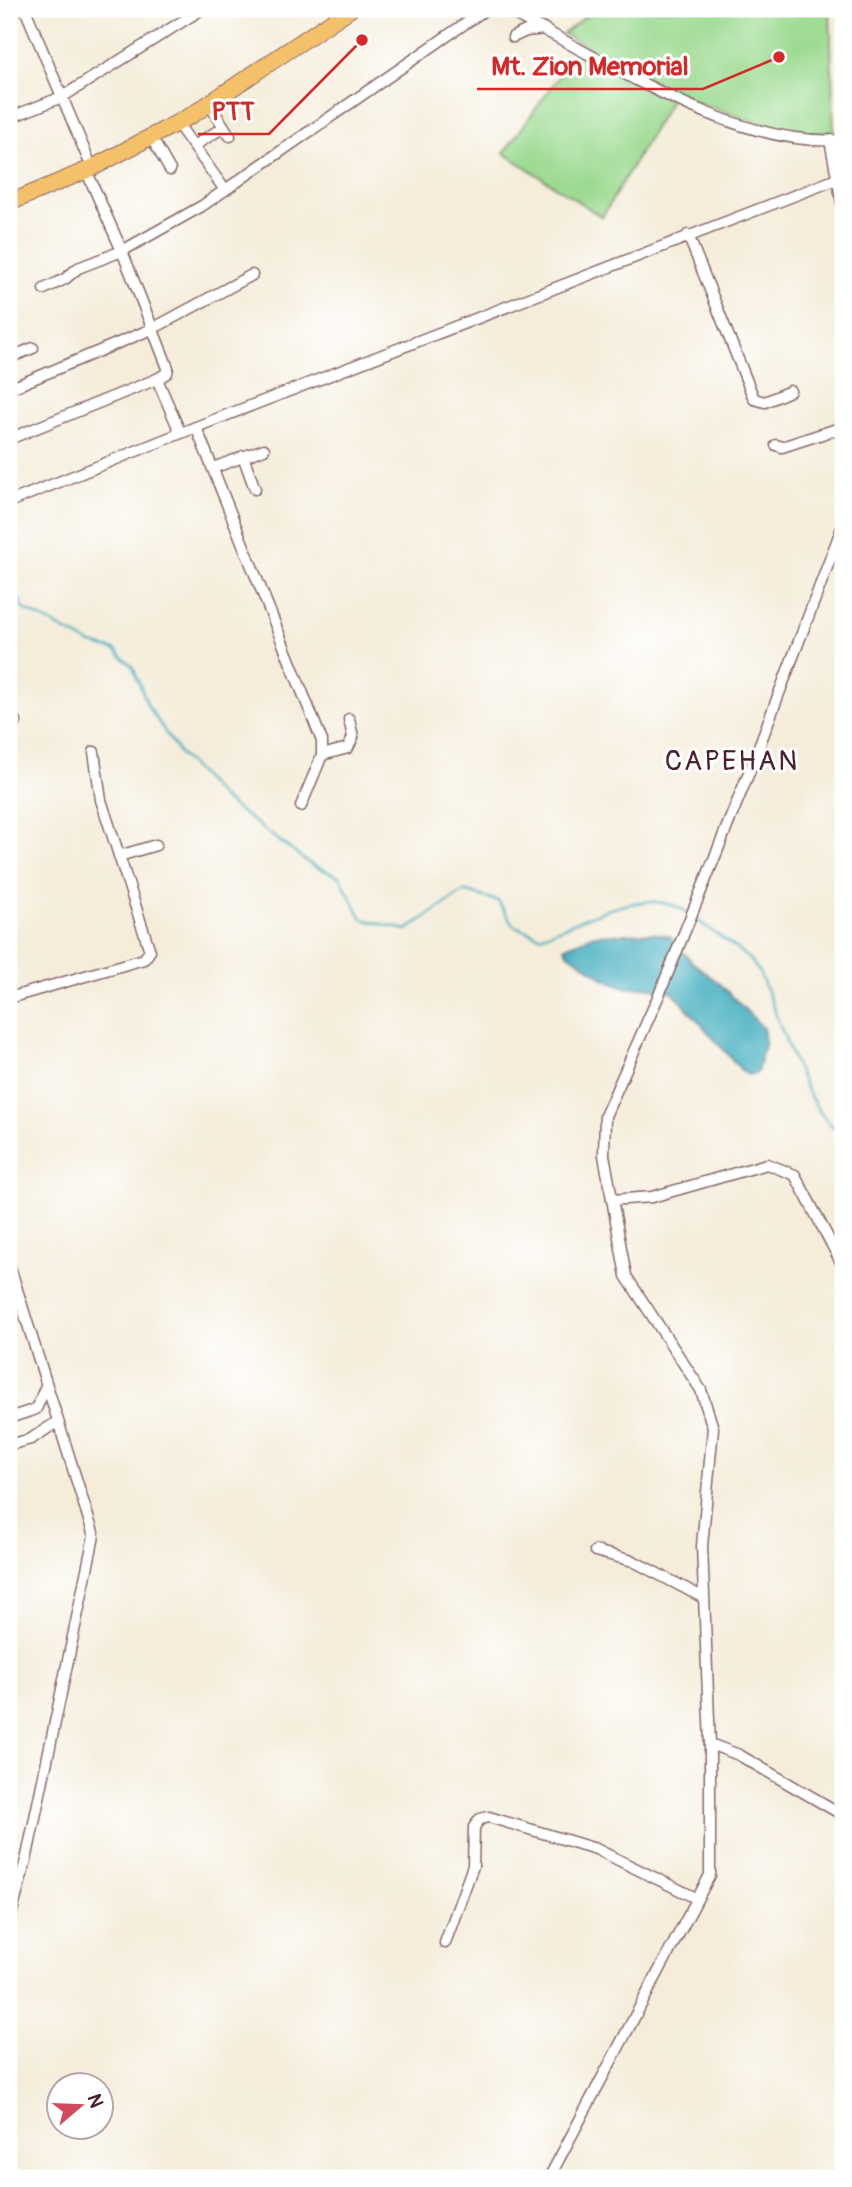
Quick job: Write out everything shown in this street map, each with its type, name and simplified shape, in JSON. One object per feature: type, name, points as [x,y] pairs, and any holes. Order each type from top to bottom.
[{"type":"highway","points":[[9,203],[89,169],[177,123],[350,9]]},
{"type":"street","points":[[9,439],[157,379],[169,370],[25,9]]},
{"type":"street","points":[[9,118],[62,97],[202,9]]},
{"type":"street","points":[[44,289],[65,279],[78,268],[122,251],[225,190],[486,9]]},
{"type":"street","points":[[504,9],[726,122],[775,134],[843,140]]},
{"type":"street","points":[[513,37],[545,29]]},
{"type":"street","points":[[195,145],[227,131],[209,104]]},
{"type":"street","points":[[177,123],[225,190]]},
{"type":"street","points":[[151,137],[170,170]]},
{"type":"street","points":[[830,140],[843,208]]},
{"type":"street","points":[[9,502],[180,432],[837,179]]},
{"type":"street","points":[[688,235],[754,399],[765,402],[790,391]]},
{"type":"street","points":[[9,389],[154,328],[252,275]]},
{"type":"street","points":[[9,358],[33,348]]},
{"type":"street","points":[[157,379],[180,432]]},
{"type":"street","points":[[196,426],[322,741],[322,755],[301,806]]},
{"type":"street","points":[[776,445],[782,447],[843,427]]},
{"type":"street","points":[[213,468],[264,449]]},
{"type":"street","points":[[243,456],[255,489]]},
{"type":"street","points":[[549,2178],[710,1875],[710,1744],[702,1597],[702,1536],[712,1445],[709,1408],[701,1390],[626,1276],[604,1155],[605,1116],[750,770],[843,525]]},
{"type":"street","points":[[322,755],[348,748],[353,737],[349,719]]},
{"type":"street","points":[[9,998],[149,954],[150,947],[101,800],[94,752]]},
{"type":"street","points":[[120,856],[156,845]]},
{"type":"street","points":[[612,1200],[652,1197],[766,1164],[776,1166],[795,1175],[843,1266]]},
{"type":"street","points":[[9,1264],[93,1540],[27,1856],[9,1923]]},
{"type":"street","points":[[36,1409],[46,1388]]},
{"type":"street","points":[[9,1418],[36,1409],[53,1410]]},
{"type":"street","points":[[9,1445],[31,1439],[57,1422]]},
{"type":"street","points":[[595,1551],[633,1561],[702,1597]]},
{"type":"street","points":[[710,1744],[739,1755],[843,1815]]},
{"type":"street","points":[[445,1943],[473,1866],[474,1827],[483,1818],[504,1820],[596,1849],[696,1898]]},
{"type":"green space","points":[[595,9],[830,9],[834,135],[776,129],[696,102],[563,34]]},
{"type":"green space","points":[[578,50],[671,100],[602,217],[504,153]]},
{"type":"water","points":[[652,933],[670,936],[692,962],[720,984],[763,1028],[765,1041],[757,1073],[748,1075],[742,1071],[673,992],[645,987],[627,988],[605,979],[567,952],[565,947],[594,935]]},
{"type":"waterway","points":[[9,582],[24,609],[91,644],[115,650],[133,667],[148,706],[179,753],[222,798],[310,864],[340,877],[362,919],[407,930],[464,891],[498,901],[514,926],[540,936],[615,907],[635,903],[672,905],[689,914]]},
{"type":"waterway","points":[[694,918],[753,963],[765,986],[804,1084],[829,1123],[843,1133]]},
{"type":"place","name":"PTT","points":[[362,40]]},
{"type":"place","name":"Mt. Zion Memorial","points":[[779,57]]},
{"type":"district","name":"CAPEHAN","points":[[732,760]]}]
